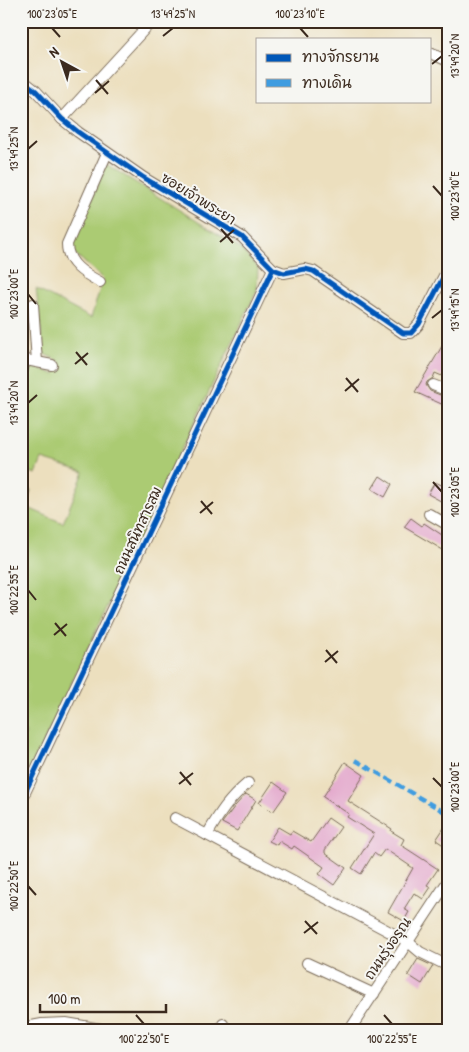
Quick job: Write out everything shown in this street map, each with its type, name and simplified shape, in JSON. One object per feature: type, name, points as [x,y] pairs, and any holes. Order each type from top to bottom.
[{"type":"street","points":[[62,119],[152,21]]},
{"type":"street","points":[[432,54],[448,61]]},
{"type":"street","name":"ซอยเจ้าพระยา","points":[[21,79],[36,91],[62,119],[107,153],[242,238],[273,269]]},
{"type":"street","points":[[100,282],[85,274],[76,266],[70,258],[67,244],[107,153]]},
{"type":"street","points":[[273,269],[284,272],[305,269],[313,271],[407,334],[419,324],[448,268]]},
{"type":"street","name":"ถนนสนิทสารสม","points":[[21,800],[273,269]]},
{"type":"street","points":[[34,304],[37,362]]},
{"type":"street","points":[[21,375],[23,360],[52,365]]},
{"type":"street","points":[[433,385],[447,389]]},
{"type":"street","points":[[429,514],[448,525]]},
{"type":"street","points":[[207,835],[222,810],[234,795],[248,783]]},
{"type":"street","points":[[175,818],[407,942],[420,952],[448,966]]},
{"type":"street","name":"ถนนรุ่งอรุณ","points":[[349,1031],[448,881]]},
{"type":"street","points":[[308,963],[374,994]]},
{"type":"street","points":[[21,1028],[42,1024],[113,1031]]},
{"type":"green space","points":[[106,164],[240,248],[258,268],[257,290],[21,790],[21,743],[26,733],[21,731],[21,487],[31,490],[26,507],[63,523],[84,472],[42,459],[36,474],[21,469],[21,395],[29,366],[55,374],[59,361],[44,354],[36,289],[91,318],[103,279],[71,250]]},
{"type":"building","points":[[448,336],[448,365],[442,376],[435,373],[426,385],[430,391],[448,398],[448,407],[415,392]]},
{"type":"building","points":[[380,476],[392,484],[385,497],[372,489]]},
{"type":"building","points":[[435,482],[448,488],[448,505],[428,494]]},
{"type":"building","points":[[411,518],[422,526],[424,523],[448,539],[448,553],[404,527]]},
{"type":"building","points":[[345,762],[364,775],[348,801],[392,829],[391,831],[404,839],[401,845],[438,869],[427,885],[431,887],[423,899],[414,893],[404,909],[409,912],[404,921],[388,912],[413,868],[385,849],[379,857],[374,853],[361,874],[352,868],[374,834],[347,817],[349,814],[323,797]]},
{"type":"building","points":[[273,782],[287,792],[273,812],[259,803]]},
{"type":"building","points":[[246,794],[256,800],[237,831],[222,823]]},
{"type":"building","points":[[328,818],[341,827],[325,850],[325,853],[346,868],[334,885],[319,874],[324,867],[294,846],[292,849],[279,841],[277,845],[269,841],[278,827],[290,834],[292,831],[311,842]]},
{"type":"building","points":[[448,822],[448,848],[436,840]]},
{"type":"building","points":[[418,959],[433,966],[422,984],[408,975]]},
{"type":"marked path","points":[[355,760],[448,814]]},
{"type":"cycle path","points":[[21,79],[78,132],[144,178],[242,237],[273,269],[284,273],[305,269],[313,271],[403,333],[411,333],[419,324],[448,268]]},
{"type":"cycle path","points":[[21,801],[273,269]]}]
